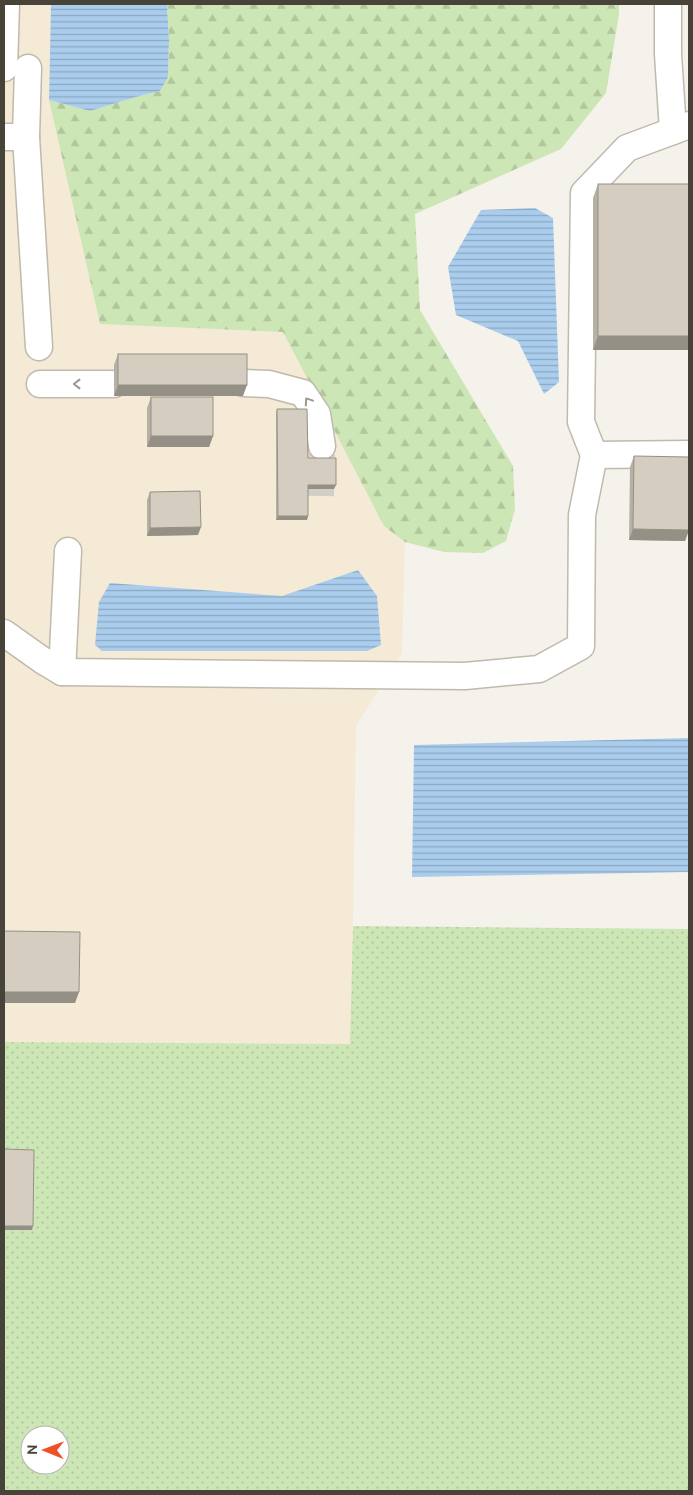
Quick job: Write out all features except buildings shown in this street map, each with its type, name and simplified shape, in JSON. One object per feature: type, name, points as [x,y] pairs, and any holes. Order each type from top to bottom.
[{"type":"lane","points":[[6,4],[16,68],[15,137],[39,348]]},
{"type":"lane","points":[[4,633],[62,672],[465,676],[539,669],[581,646],[582,516],[594,455],[581,422],[584,193],[627,148],[681,128],[668,54],[668,4]]},
{"type":"lane","points":[[243,383],[269,384],[303,393],[317,414],[322,446]]},
{"type":"lane","points":[[40,384],[114,384]]},
{"type":"lane","points":[[594,455],[689,454]]},
{"type":"lane","points":[[62,672],[68,551]]},
{"type":"shaded area","points":[[4,4],[51,4],[49,100],[100,324],[283,332],[384,526],[405,542],[402,653],[356,726],[351,1044],[4,1042]]},
{"type":"green space","points":[[167,4],[619,4],[606,93],[561,149],[415,214],[420,310],[513,466],[515,509],[506,541],[483,553],[444,552],[405,542],[384,526],[283,332],[100,324],[49,100],[90,111],[160,91],[168,76]]},
{"type":"green space","points":[[353,926],[689,929],[689,1491],[4,1491],[4,1042],[350,1044]]},
{"type":"water","points":[[51,4],[167,4],[169,40],[168,77],[160,91],[90,111],[49,100]]},
{"type":"water","points":[[535,208],[553,218],[559,382],[544,394],[518,341],[456,315],[448,267],[481,210]]},
{"type":"water","points":[[358,570],[377,596],[381,645],[367,651],[102,651],[95,645],[99,602],[110,583],[282,596]]},
{"type":"water","points":[[689,738],[689,872],[412,877],[414,745]]},
{"type":"tunnel","points":[[321,496],[322,454]]}]
